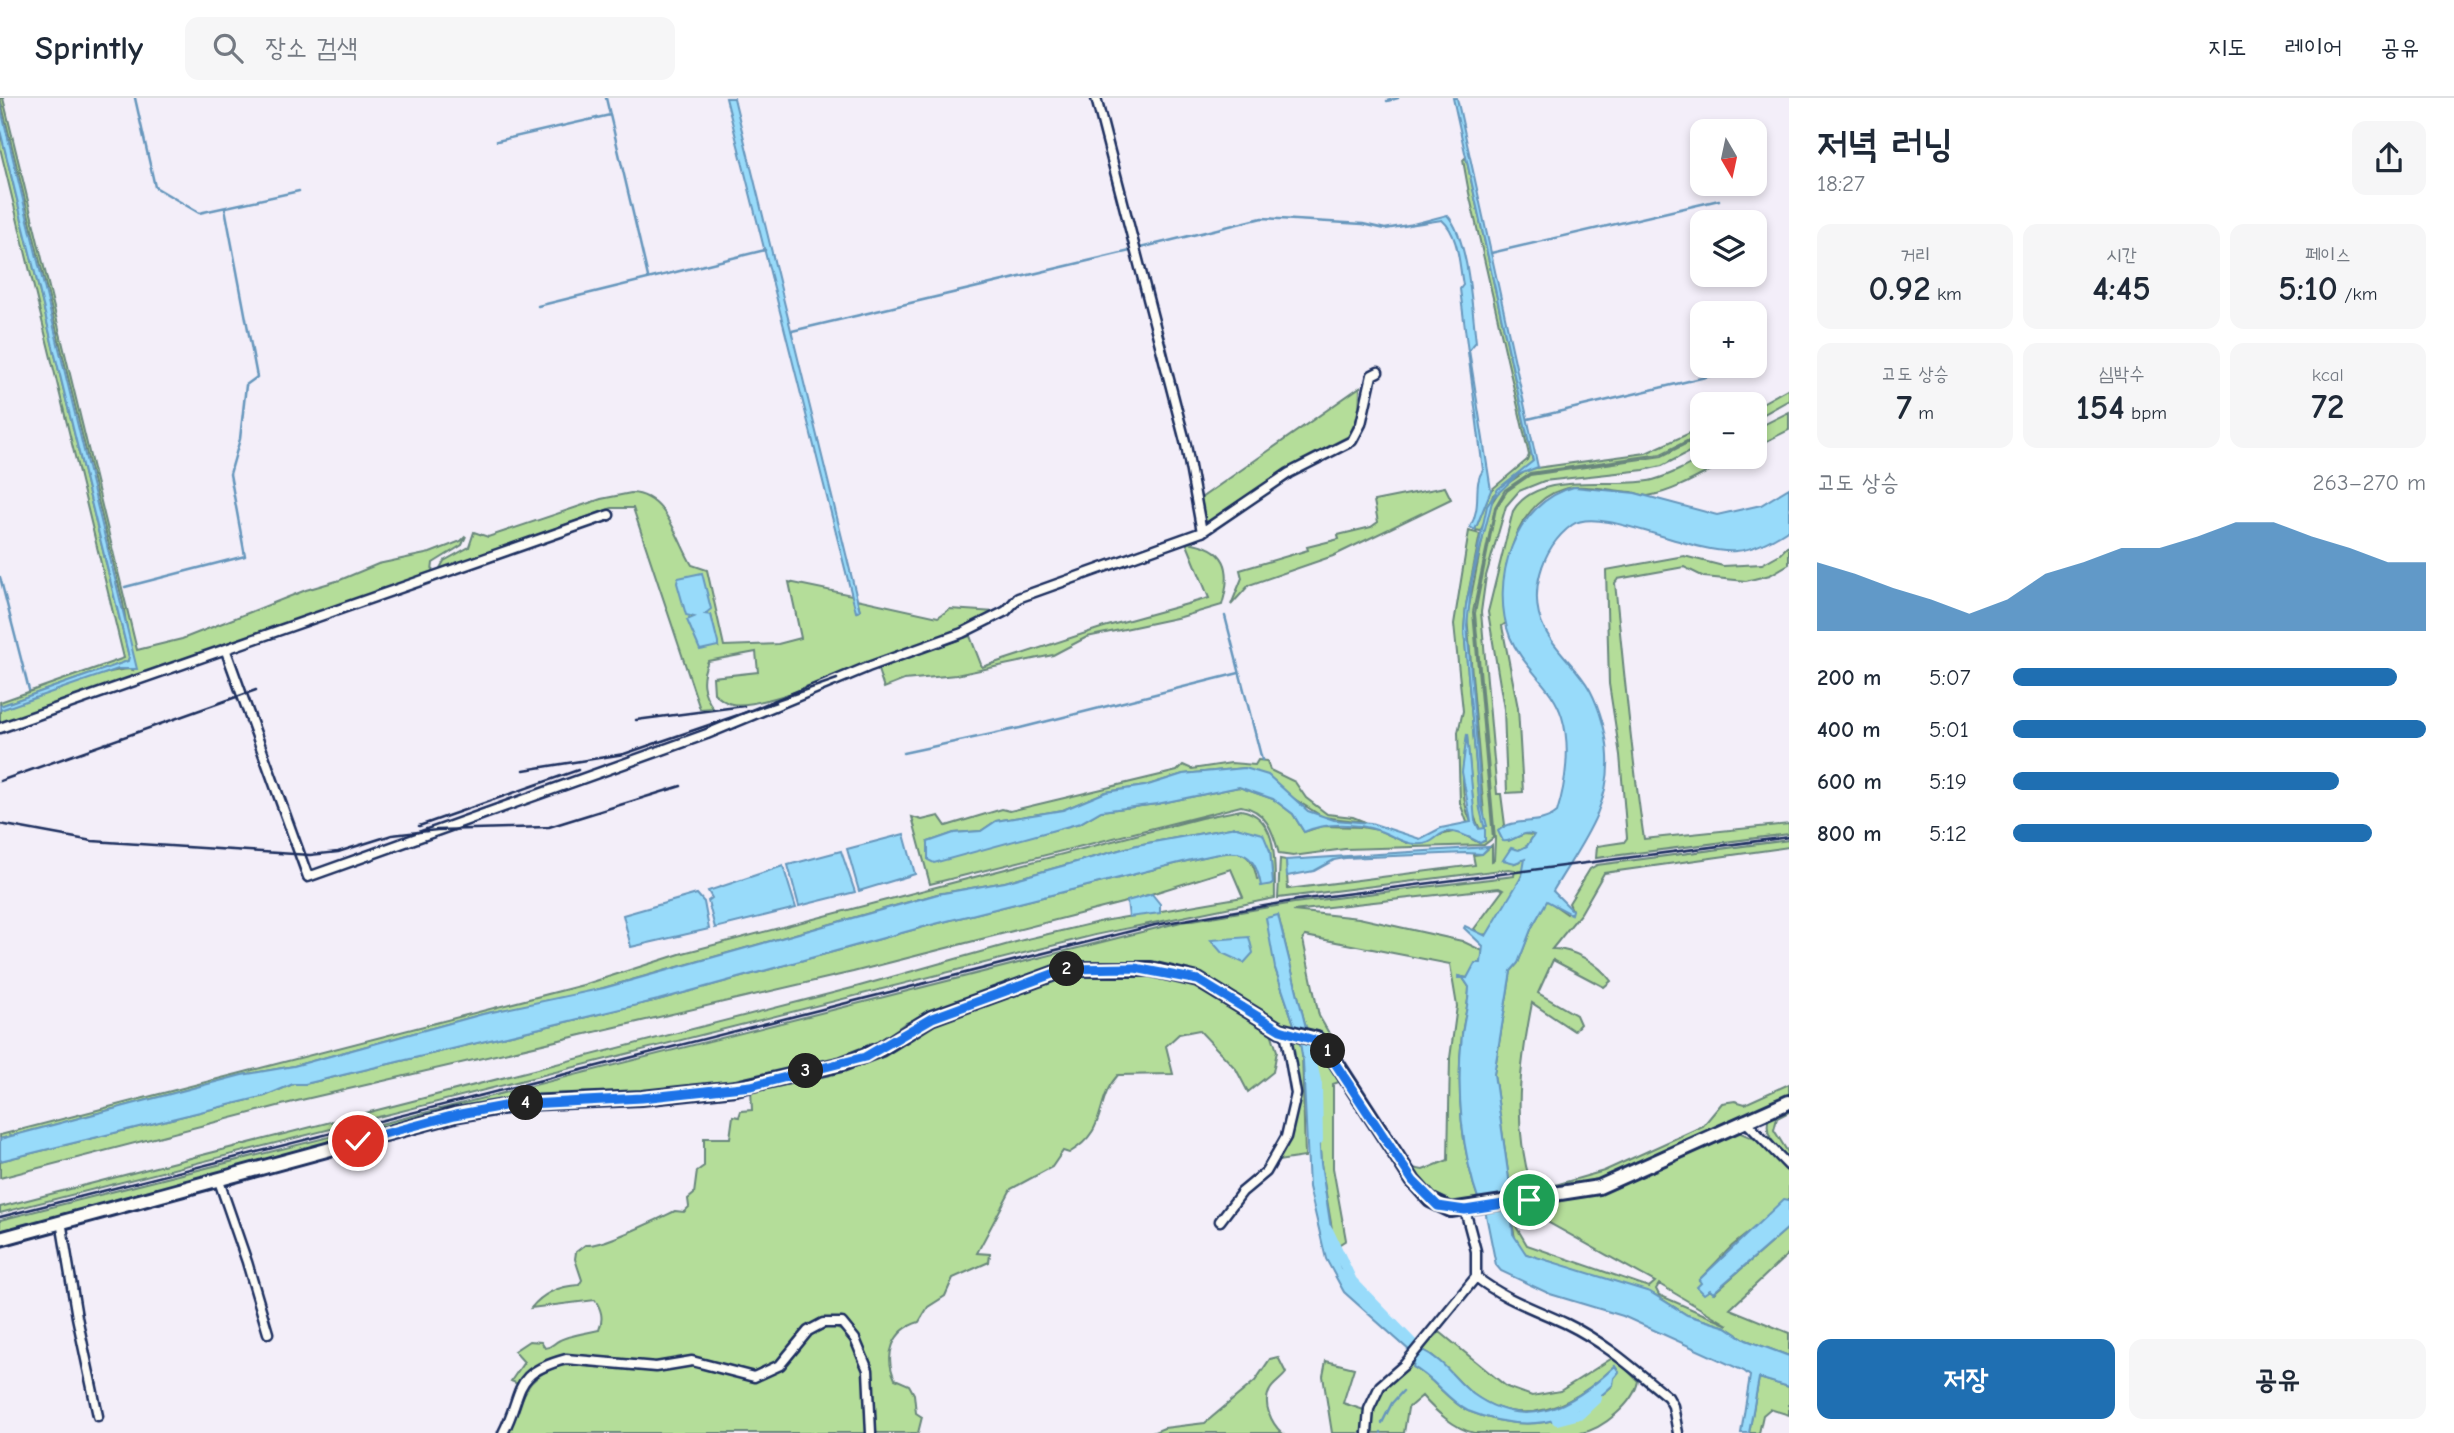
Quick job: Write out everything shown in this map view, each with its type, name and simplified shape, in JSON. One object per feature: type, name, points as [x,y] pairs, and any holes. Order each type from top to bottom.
[{"type":"main road","points":[[0,1239],[218,1178],[491,1108],[736,1088],[842,1064],[881,1049],[932,1018],[1066,969],[1135,968],[1183,975],[1212,987],[1291,1033],[1311,1037],[1328,1050],[1422,1192],[1438,1206],[1465,1210],[1599,1187],[1789,1102]]},
{"type":"street","points":[[1096,98],[1186,445],[1202,532]]},
{"type":"street","points":[[226,651],[308,877],[707,734],[868,667],[962,633],[1006,611],[1018,598],[1202,532],[1311,460],[1352,441],[1361,424],[1372,375],[1378,372]]},
{"type":"street","points":[[0,728],[608,515]]},
{"type":"street","points":[[1220,1221],[1242,1192],[1266,1171],[1286,1137],[1296,1094],[1291,1033]]},
{"type":"street","points":[[1744,1121],[1789,1166]]},
{"type":"street","points":[[218,1178],[268,1333]]},
{"type":"street","points":[[1367,1433],[1369,1409],[1376,1393],[1410,1357],[1476,1277],[1476,1251],[1465,1210]]},
{"type":"street","points":[[61,1221],[76,1317],[98,1416]]},
{"type":"street","points":[[1476,1277],[1499,1294],[1567,1324],[1615,1353],[1668,1397],[1674,1406],[1678,1433]]},
{"type":"street","points":[[503,1433],[524,1380],[535,1370],[556,1362],[566,1359],[656,1367],[692,1361],[754,1377],[780,1365],[807,1331],[831,1322],[842,1323],[849,1330],[868,1370],[872,1433]]},
{"type":"green space","points":[[0,98],[3,98],[137,650],[182,639],[306,590],[340,580],[378,564],[430,553],[461,541],[466,536],[462,545],[433,563],[432,572],[0,723],[0,710],[90,678],[133,670],[123,603]]},
{"type":"green space","points":[[0,130],[129,657],[128,661],[0,706],[0,702],[124,658],[0,148]]},
{"type":"green space","points":[[1466,157],[1533,462],[1493,495],[1481,531],[1475,530],[1491,490],[1527,460],[1529,455],[1469,193],[1463,160]]},
{"type":"green space","points":[[1360,387],[1359,414],[1349,436],[1300,461],[1206,526],[1201,498]]},
{"type":"green space","points":[[1789,388],[1789,400],[1767,412],[1767,400]]},
{"type":"green space","points":[[1789,412],[1789,430],[1767,441],[1767,423]]},
{"type":"green space","points":[[1690,433],[1690,440],[1661,454],[1530,473],[1505,490],[1495,507],[1473,612],[1493,838],[1484,845],[1345,849],[1293,856],[1279,854],[1267,823],[1257,812],[1241,806],[930,884],[912,817],[922,820],[939,816],[946,826],[1002,809],[1010,811],[1177,771],[1183,765],[1192,769],[1231,763],[1255,765],[1258,760],[1267,761],[1270,770],[1295,782],[1306,798],[1327,814],[1353,817],[1365,822],[1323,817],[1245,768],[1183,774],[1145,786],[1106,792],[1063,810],[996,821],[981,831],[954,833],[928,842],[949,857],[1080,823],[1101,811],[1157,804],[1239,787],[1273,799],[1293,814],[1304,832],[1322,826],[1361,827],[1378,830],[1407,843],[1457,831],[1479,843],[1485,841],[1474,816],[1467,736],[1463,780],[1465,802],[1471,822],[1468,825],[1460,803],[1458,732],[1463,711],[1454,624],[1469,531],[1480,534],[1466,605],[1464,630],[1480,809],[1484,814],[1467,616],[1489,507],[1501,488],[1529,469],[1646,453]]},
{"type":"green space","points":[[1690,442],[1690,452],[1662,466],[1544,481],[1519,491],[1506,506],[1486,576],[1481,612],[1497,794],[1501,794],[1505,825],[1499,831],[1508,841],[1524,834],[1534,835],[1527,846],[1519,850],[1515,863],[1525,859],[1521,876],[1488,934],[1481,935],[1474,929],[1503,890],[1499,888],[1293,911],[1359,918],[1462,941],[1483,951],[1481,964],[1467,978],[1458,976],[1463,978],[1469,987],[1460,1055],[1464,1142],[1480,1204],[1454,1206],[1437,1200],[1407,1167],[1423,1170],[1448,1160],[1450,1058],[1457,1006],[1450,964],[1305,936],[1303,940],[1319,1016],[1334,1042],[1339,1058],[1307,1032],[1278,915],[1275,968],[1296,1030],[1195,975],[1083,964],[930,1013],[904,1024],[871,1048],[834,1061],[790,1068],[745,1084],[510,1101],[0,1231],[0,1220],[1181,922],[1294,903],[1514,876],[1515,870],[1509,869],[1278,898],[1280,859],[1286,860],[1288,889],[1475,865],[1473,855],[1482,854],[1492,845],[1492,861],[1494,860],[1495,839],[1475,613],[1496,508],[1507,491],[1530,475],[1662,456]]},
{"type":"green space","points":[[1690,464],[1690,469],[1713,469],[1682,485],[1648,496],[1595,487],[1573,487],[1553,493],[1537,505],[1514,540],[1505,583],[1506,623],[1502,626],[1518,708],[1523,792],[1507,793],[1504,709],[1488,612],[1513,511],[1525,498],[1540,489],[1578,483],[1637,482],[1673,473]]},
{"type":"green space","points":[[1445,487],[1451,499],[1333,556],[1249,585],[1231,605],[1242,578],[1240,570],[1339,539],[1338,535],[1371,527],[1378,522],[1374,501]]},
{"type":"green space","points":[[631,493],[643,495],[654,501],[662,510],[692,565],[707,570],[724,646],[778,644],[801,638],[789,582],[852,595],[857,612],[860,610],[857,599],[938,617],[950,609],[996,612],[943,636],[820,684],[752,703],[732,704],[723,700],[714,693],[713,677],[758,672],[756,652],[708,661],[703,685],[713,708],[700,709],[633,508],[612,508],[439,570],[444,561],[469,547],[474,532],[488,537],[601,499]],"holes":[[[708,610],[705,615],[711,615],[718,646],[688,620]]]},
{"type":"green space","points":[[1186,542],[1210,549],[1224,561],[1227,580],[1222,605],[1181,617],[1087,637],[1053,655],[956,675],[904,680],[884,688],[877,667],[970,636],[982,667],[1104,627],[1209,598]]},
{"type":"green space","points":[[1789,545],[1789,564],[1770,575],[1746,581],[1704,577],[1684,567],[1618,579],[1615,583],[1631,743],[1644,839],[1789,824],[1789,834],[1596,858],[1597,846],[1624,842],[1627,838],[1620,755],[1609,684],[1606,570],[1684,556],[1723,566],[1762,564],[1780,554]]},
{"type":"green space","points":[[1241,810],[1263,822],[1269,833],[1273,845],[1275,898],[1095,935],[0,1213],[0,1207],[856,987],[1023,940],[1103,921],[1243,897],[1231,869],[1122,903],[853,972],[297,1101],[0,1178],[0,1161],[265,1096],[293,1084],[305,1084],[658,1000],[927,926],[1199,858],[1228,852],[1243,854],[1254,867],[1257,879],[1273,883],[1270,851],[1236,827],[1137,845],[1005,882],[937,894],[578,995],[483,1014],[294,1066],[242,1075],[0,1139],[0,1135],[583,985],[683,953],[1201,818]]},
{"type":"green space","points":[[1789,840],[1789,847],[1604,873],[1581,913],[1552,949],[1568,951],[1584,958],[1599,968],[1611,981],[1604,987],[1553,960],[1538,993],[1576,1015],[1580,1024],[1574,1031],[1532,1003],[1520,1094],[1521,1139],[1531,1185],[1524,1185],[1524,1190],[1516,1193],[1512,1200],[1494,1074],[1511,971],[1518,963],[1532,927],[1547,900],[1567,914],[1572,910],[1569,903],[1590,869],[1597,865]]},
{"type":"green space","points":[[1141,970],[1190,980],[1269,1026],[1277,1051],[1273,1072],[1248,1092],[1236,1069],[1199,1030],[1179,1034],[1166,1046],[1173,1074],[1118,1075],[1110,1085],[1096,1125],[1082,1144],[1069,1153],[1063,1151],[1052,1167],[1011,1189],[977,1253],[990,1254],[989,1262],[953,1278],[945,1296],[928,1307],[919,1322],[902,1331],[897,1337],[890,1362],[895,1379],[909,1385],[914,1394],[916,1413],[922,1417],[918,1433],[873,1433],[872,1382],[850,1329],[822,1322],[785,1358],[754,1376],[713,1364],[665,1366],[566,1358],[520,1385],[511,1381],[524,1362],[514,1351],[529,1341],[541,1342],[545,1348],[568,1337],[599,1330],[601,1314],[595,1300],[531,1308],[553,1291],[579,1285],[582,1280],[575,1259],[576,1252],[585,1245],[616,1237],[675,1211],[684,1212],[689,1207],[688,1199],[694,1194],[697,1171],[704,1166],[704,1138],[730,1138],[733,1116],[739,1117],[741,1111],[752,1110],[751,1089],[779,1084],[1059,973]]},
{"type":"green space","points":[[1289,1035],[1299,1037],[1302,1051],[1305,1157],[1278,1161],[1290,1130],[1296,1099],[1296,1067]]},
{"type":"green space","points":[[1312,1041],[1320,1046],[1342,1081],[1333,1084],[1333,1168],[1346,1240],[1335,1247],[1321,1164]]},
{"type":"green space","points":[[1789,1084],[1789,1096],[1628,1169],[1594,1181],[1538,1190],[1604,1171],[1703,1126],[1722,1103],[1735,1101],[1745,1104]]},
{"type":"green space","points":[[1789,1108],[1789,1112],[1777,1118],[1774,1130],[1789,1154],[1789,1160],[1772,1141],[1768,1124],[1769,1117]]},
{"type":"green space","points":[[1736,1131],[1762,1142],[1789,1171],[1789,1200],[1732,1246],[1699,1280],[1714,1293],[1789,1227],[1789,1253],[1730,1309],[1789,1333],[1789,1356],[1746,1340],[1726,1327],[1687,1315],[1655,1295],[1526,1254],[1516,1243],[1511,1218],[1527,1245],[1649,1287],[1655,1282],[1531,1213],[1510,1208],[1511,1205],[1535,1210],[1550,1201],[1595,1192]],"holes":[[[1659,1284],[1728,1325],[1659,1295],[1656,1289]]]},
{"type":"green space","points":[[830,1327],[843,1332],[852,1341],[859,1355],[866,1388],[868,1433],[508,1433],[531,1383],[548,1370],[562,1365],[660,1370],[691,1364],[753,1380],[778,1369],[809,1334]]},
{"type":"green space","points":[[1440,1332],[1507,1387],[1532,1396],[1560,1391],[1614,1357],[1638,1381],[1630,1398],[1616,1414],[1590,1431],[1581,1433],[1474,1433],[1452,1423],[1422,1396],[1408,1408],[1404,1433],[1369,1433],[1378,1398],[1389,1382],[1415,1358],[1414,1367],[1460,1406],[1489,1418],[1508,1422],[1527,1424],[1563,1417],[1580,1410],[1613,1385],[1614,1367],[1582,1393],[1564,1403],[1546,1410],[1509,1411],[1489,1404],[1470,1392],[1441,1363],[1421,1349]]},
{"type":"green space","points":[[1278,1357],[1286,1373],[1268,1395],[1267,1407],[1274,1424],[1282,1433],[1152,1433],[1164,1428],[1205,1423],[1255,1381],[1270,1359]]},
{"type":"green space","points":[[1326,1361],[1354,1368],[1343,1403],[1364,1410],[1363,1433],[1332,1433],[1323,1376]]},
{"type":"green space","points":[[1759,1378],[1789,1387],[1789,1415],[1770,1409],[1763,1415],[1759,1433],[1749,1433]]},
{"type":"water","points":[[726,98],[734,98],[860,611],[856,612]]},
{"type":"water","points":[[1453,98],[1457,98],[1538,467],[1517,475],[1493,498],[1472,581],[1467,625],[1482,807],[1487,826],[1484,826],[1480,809],[1464,630],[1466,605],[1487,506],[1498,489],[1533,461]]},
{"type":"water","points":[[0,105],[137,669],[118,669],[0,710],[0,706],[128,661],[129,657],[0,130]]},
{"type":"water","points":[[1447,215],[1460,240],[1468,275],[1476,342],[1469,350],[1491,490],[1475,530],[1470,527],[1476,511],[1478,482],[1483,470],[1457,250],[1448,226],[1442,220],[1409,225]]},
{"type":"water","points":[[1574,487],[1635,493],[1717,515],[1761,505],[1789,488],[1789,529],[1750,549],[1736,551],[1696,546],[1625,525],[1585,521],[1572,525],[1561,535],[1545,559],[1537,588],[1540,617],[1550,638],[1580,674],[1594,697],[1606,739],[1608,775],[1599,810],[1591,827],[1553,891],[1572,910],[1571,914],[1547,901],[1532,927],[1518,963],[1511,971],[1494,1074],[1512,1200],[1480,1204],[1464,1142],[1460,1056],[1469,987],[1463,978],[1458,976],[1467,978],[1475,963],[1481,963],[1483,946],[1464,928],[1465,926],[1486,936],[1522,876],[1525,859],[1515,863],[1503,860],[1511,848],[1519,850],[1527,846],[1534,835],[1526,834],[1503,841],[1498,831],[1512,824],[1550,817],[1557,812],[1565,777],[1567,752],[1565,728],[1558,706],[1522,658],[1510,637],[1504,615],[1505,569],[1522,527],[1536,509],[1553,495]]},
{"type":"water","points":[[702,573],[711,609],[705,614],[711,615],[718,646],[700,650],[687,620],[694,617],[686,615],[677,583],[678,578]]},
{"type":"water","points":[[1467,734],[1475,821],[1479,829],[1485,828],[1485,840],[1480,843],[1464,835],[1446,832],[1424,844],[1415,844],[1371,828],[1352,825],[1331,825],[1304,832],[1293,814],[1273,799],[1239,787],[1157,804],[1101,811],[1080,823],[934,863],[928,860],[928,842],[954,833],[981,831],[996,821],[1063,810],[1106,792],[1145,786],[1183,774],[1245,768],[1268,775],[1308,811],[1334,820],[1371,823],[1420,839],[1441,828],[1471,822],[1462,772]]},
{"type":"water","points":[[1236,827],[1263,834],[1270,851],[1273,884],[1261,886],[1253,863],[1240,854],[1199,858],[927,926],[658,1000],[305,1084],[293,1084],[265,1096],[0,1161],[0,1139],[242,1075],[294,1066],[483,1014],[604,988],[938,894],[1005,882],[1137,845]]},
{"type":"water","points":[[904,834],[915,874],[859,891],[847,849]]},
{"type":"water","points":[[1489,847],[1482,854],[1345,858],[1334,860],[1314,871],[1287,876],[1286,860]]},
{"type":"water","points":[[841,851],[855,892],[799,906],[788,865]]},
{"type":"water","points":[[783,866],[796,908],[715,928],[708,901],[712,898],[708,891]]},
{"type":"water","points":[[697,894],[704,902],[709,929],[631,947],[623,915]]},
{"type":"water","points":[[1152,894],[1160,904],[1160,913],[1129,917],[1127,901]]},
{"type":"water","points":[[1278,915],[1307,1032],[1296,1030],[1275,968],[1266,918]]},
{"type":"water","points":[[1249,937],[1253,953],[1244,963],[1222,953],[1211,940]]},
{"type":"water","points":[[1299,1037],[1312,1041],[1321,1164],[1332,1235],[1341,1268],[1360,1293],[1416,1345],[1410,1351],[1344,1292],[1326,1259],[1309,1187],[1303,1061]]},
{"type":"water","points":[[1784,1199],[1789,1200],[1789,1227],[1713,1293],[1710,1290],[1704,1294],[1697,1287],[1701,1283],[1699,1280]]},
{"type":"water","points":[[1511,1205],[1513,1234],[1526,1254],[1650,1292],[1687,1315],[1726,1327],[1746,1340],[1789,1356],[1789,1387],[1759,1378],[1749,1433],[1741,1433],[1750,1376],[1744,1371],[1623,1316],[1550,1294],[1501,1271],[1496,1265],[1485,1210]]},
{"type":"water","points":[[1421,1349],[1437,1359],[1473,1394],[1493,1406],[1512,1412],[1548,1410],[1583,1393],[1615,1366],[1619,1372],[1613,1385],[1580,1410],[1545,1422],[1508,1422],[1468,1411],[1413,1367]]},
{"type":"waterway","points":[[135,98],[155,187],[199,213],[299,191]]},
{"type":"waterway","points":[[606,98],[648,277]]},
{"type":"waterway","points":[[1387,101],[1398,98]]},
{"type":"waterway","points":[[497,141],[610,115]]},
{"type":"waterway","points":[[1491,253],[1719,200]]},
{"type":"waterway","points":[[125,587],[245,556],[230,474],[240,439],[246,385],[257,377],[225,208]]},
{"type":"waterway","points":[[1136,249],[1262,218],[1363,224],[1385,229],[1409,225]]},
{"type":"waterway","points":[[538,306],[765,250]]},
{"type":"waterway","points":[[792,331],[1130,251]]},
{"type":"waterway","points":[[1528,419],[1701,378]]},
{"type":"waterway","points":[[0,577],[29,690]]},
{"type":"waterway","points":[[1225,616],[1262,760]]},
{"type":"waterway","points":[[903,753],[1020,728],[1239,673]]},
{"type":"waterway","points":[[1313,1068],[1317,1085],[1318,1140]]},
{"type":"waterway","points":[[1328,1230],[1352,1281],[1412,1343]]},
{"type":"waterway","points":[[1382,1423],[1392,1403],[1403,1391]]},
{"type":"waterway","points":[[1557,1420],[1580,1414],[1597,1398]]},
{"type":"railway","points":[[768,703],[837,679]]},
{"type":"railway","points":[[0,781],[256,690]]},
{"type":"railway","points":[[524,770],[624,754],[776,702]]},
{"type":"railway","points":[[636,720],[744,706]]},
{"type":"railway","points":[[419,826],[578,770]]},
{"type":"railway","points":[[0,824],[92,841],[310,855],[338,852],[392,835],[437,830],[549,827],[681,786]]},
{"type":"railway","points":[[0,1217],[1155,925],[1298,900],[1789,837]]},
{"type":"route","points":[[358,1141],[455,1115],[509,1105],[642,1098],[681,1091],[712,1091],[751,1086],[865,1057],[932,1018],[1066,969],[1135,968],[1183,975],[1198,980],[1280,1030],[1321,1042],[1413,1181],[1438,1206],[1465,1210],[1529,1200]]}]
